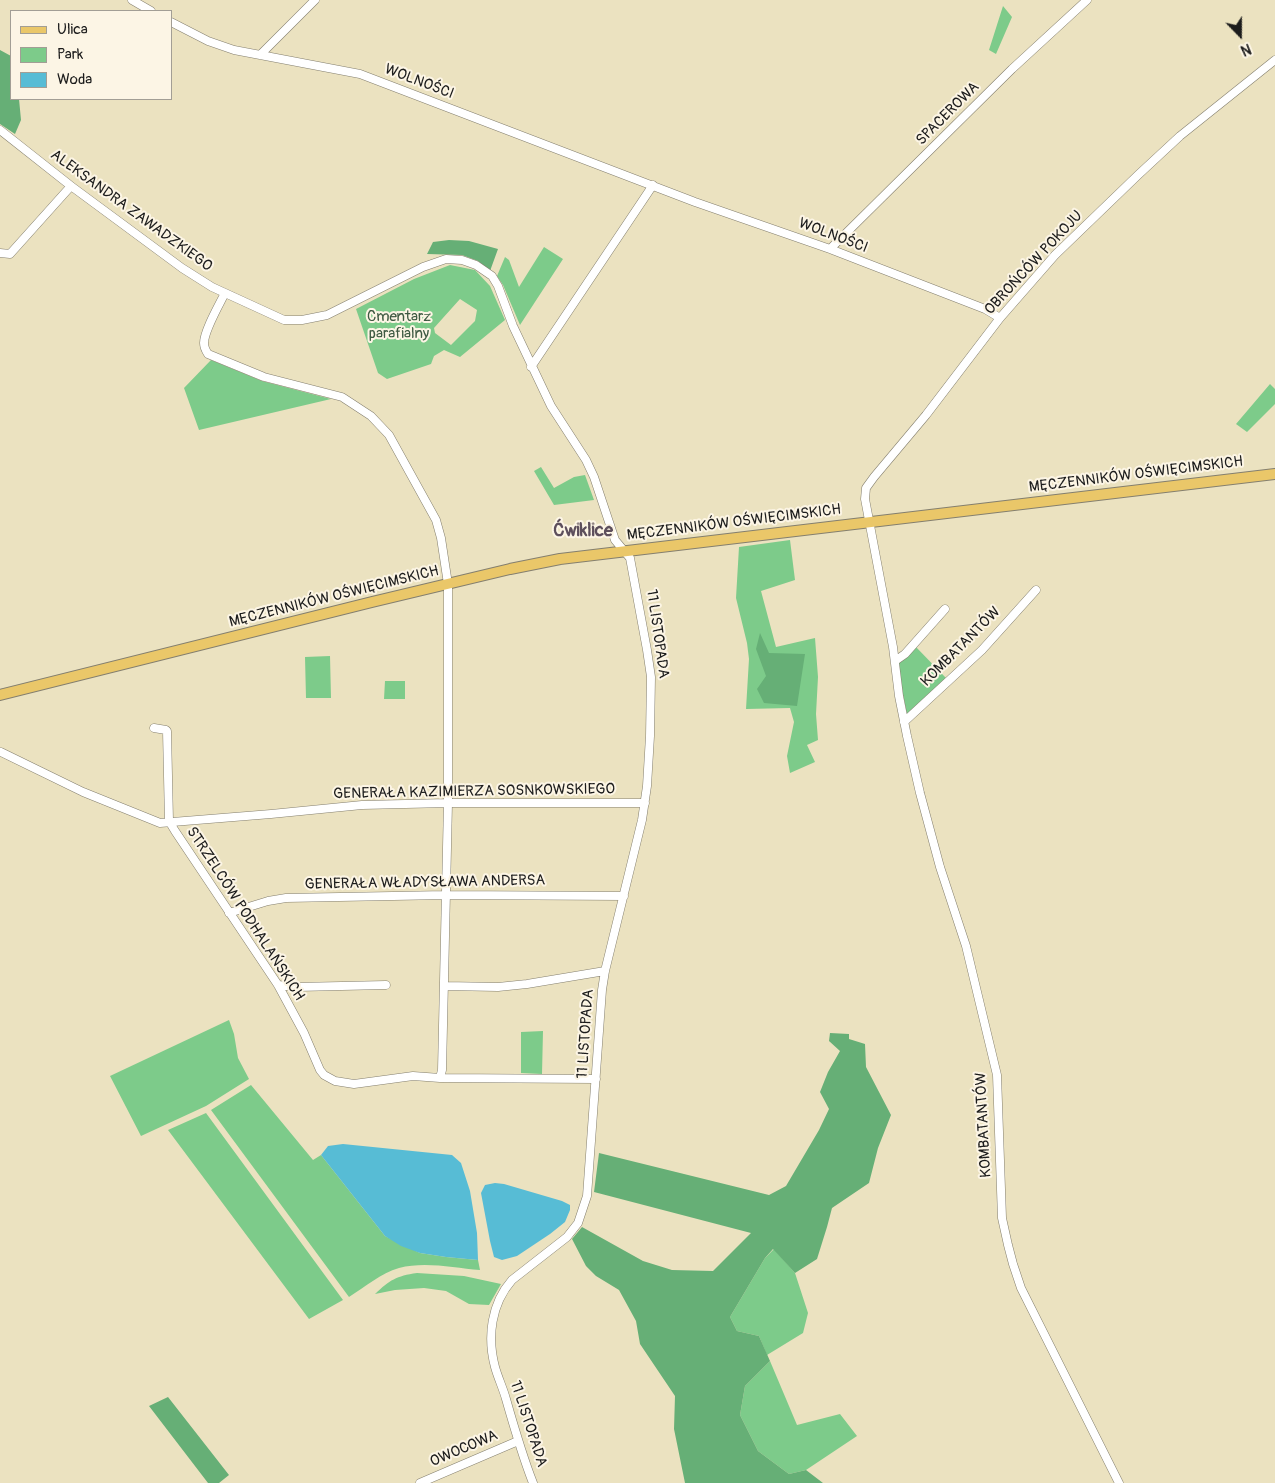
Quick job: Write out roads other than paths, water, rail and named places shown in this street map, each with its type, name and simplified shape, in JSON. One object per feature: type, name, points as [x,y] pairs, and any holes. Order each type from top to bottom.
[{"type":"main road","name":"MĘCZENNIKÓW OŚWIĘCIMSKICH","points":[[0,695],[542,562],[1275,474]]},
{"type":"street","points":[[132,0],[150,10]]},
{"type":"street","points":[[260,55],[315,0]]},
{"type":"street","name":"SPACEROWA","points":[[830,249],[1012,69],[1088,0]]},
{"type":"street","name":"WOLNOŚCI","points":[[172,23],[208,41],[234,50],[360,74],[695,202],[830,249],[984,309],[1000,318]]},
{"type":"street","name":"OBROŃCÓW POKOJU","points":[[869,522],[865,493],[868,484],[926,415],[1000,318],[1055,256],[1138,175],[1180,136],[1275,60]]},
{"type":"street","name":"ALEKSANDRA ZAWADZKIEGO","points":[[0,130],[70,186],[182,268],[225,293],[284,320],[302,320],[327,315],[423,267],[446,259],[462,260],[476,265],[492,276],[495,281],[531,367],[551,406],[586,460],[594,477],[615,540],[625,551]]},
{"type":"street","points":[[531,367],[653,185]]},
{"type":"street","points":[[0,253],[10,254],[70,186]]},
{"type":"street","points":[[225,293],[206,334],[204,342],[208,354],[264,377],[342,397],[371,416],[389,435],[436,520],[441,538],[448,584],[448,803],[445,986],[442,1070],[440,1078]]},
{"type":"street","name":"KOMBATANTÓW","points":[[869,522],[893,647],[899,696],[920,793],[940,867],[966,946],[997,1075],[1002,1218],[1013,1264],[1021,1288],[1035,1317],[1119,1483]]},
{"type":"street","name":"11 LISTOPADA","points":[[533,1483],[495,1366],[490,1337],[493,1315],[504,1289],[512,1280],[567,1237],[578,1224],[587,1196],[602,990],[642,820],[650,736],[651,677],[631,562],[625,551]]},
{"type":"street","name":"KOMBATANTÓW","points":[[904,722],[982,650],[1036,590]]},
{"type":"street","points":[[895,661],[905,654],[945,608]]},
{"type":"street","points":[[154,728],[167,731],[169,821]]},
{"type":"street","name":"STRZELCÓW PODHALAŃSKICH","points":[[1,752],[83,792],[140,816],[160,822],[169,821],[278,985],[304,1033],[320,1070],[335,1081],[354,1084],[413,1076],[440,1078],[596,1079]]},
{"type":"street","name":"GENERAŁA KAZIMIERZA SOSNKOWSKIEGO","points":[[169,821],[362,805],[645,803]]},
{"type":"street","name":"GENERAŁA WŁADYSŁAWA ANDERSA","points":[[229,913],[286,898],[446,895],[624,896]]},
{"type":"street","points":[[445,986],[498,987],[605,971]]},
{"type":"street","points":[[278,985],[386,985]]},
{"type":"street","name":"OWOCOWA","points":[[420,1483],[518,1441]]},
{"type":"water","points":[[343,1144],[452,1155],[461,1163],[470,1191],[477,1233],[478,1260],[420,1253],[401,1246],[385,1236],[321,1155],[328,1146]]},
{"type":"water","points":[[495,1183],[562,1201],[570,1205],[565,1222],[517,1256],[502,1260],[494,1257],[481,1193],[485,1185]]},
{"type":"district","name":"Ćwiklice","points":[[583,531]]},
{"type":"park label","name":"Cmentarz parafialny","points":[[399,326]]}]
